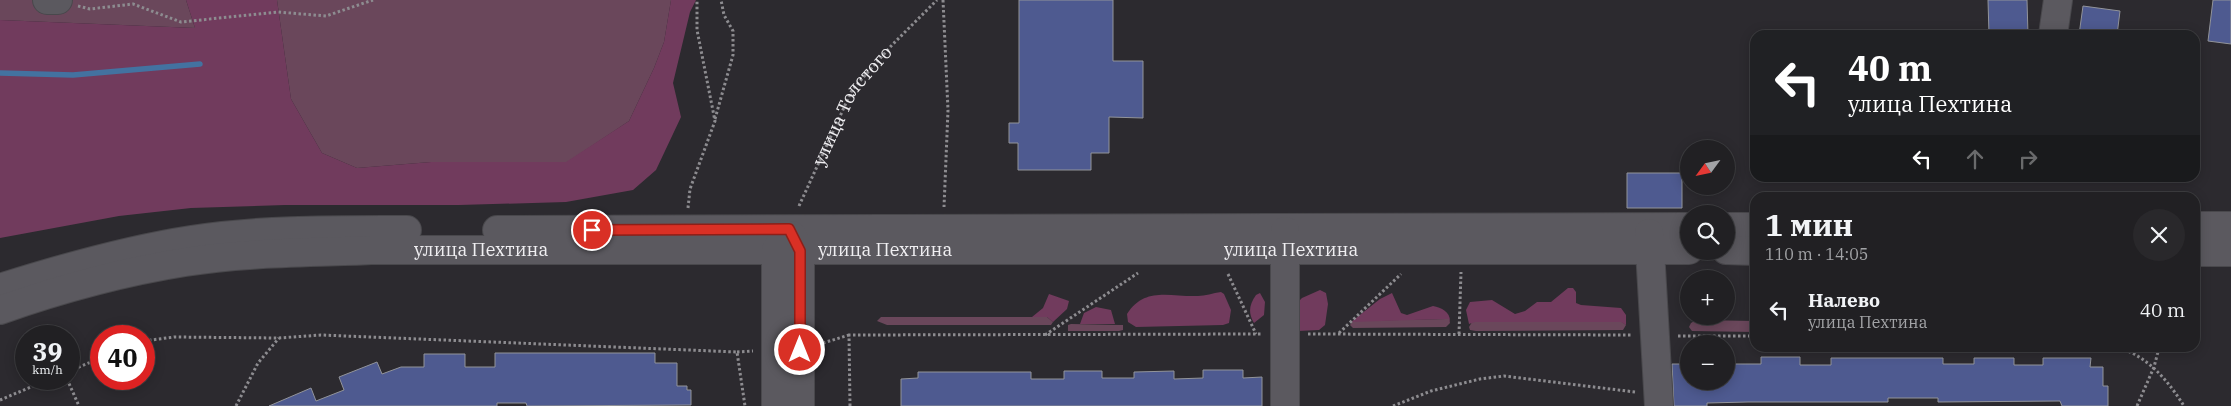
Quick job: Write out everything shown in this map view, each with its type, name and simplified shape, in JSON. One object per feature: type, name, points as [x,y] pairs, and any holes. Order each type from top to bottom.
[{"type":"street","points":[[2054,30],[2058,0]]},
{"type":"street","points":[[2200,226],[2231,226]]},
{"type":"street","points":[[1735,227],[1750,227]]},
{"type":"street","name":"улица Пехтина","points":[[0,288],[86,261],[191,240],[243,234],[379,230],[686,230],[788,243],[942,229],[1285,238]]},
{"type":"street","name":"улица Пехтина","points":[[1649,239],[1680,230]]},
{"type":"street","name":"улица Пехтина","points":[[0,310],[36,297],[123,275],[185,262],[238,256],[371,250],[788,243],[1285,238],[1649,239],[1680,248]]},
{"type":"street","points":[[1285,238],[1285,406]]},
{"type":"street","points":[[1649,239],[1659,401]]},
{"type":"street","points":[[776,406],[788,243]]},
{"type":"street","points":[[788,243],[800,406]]},
{"type":"street","points":[[1735,250],[1750,250]]},
{"type":"street","points":[[2200,252],[2231,252]]},
{"type":"path","points":[[54,0],[90,9],[133,4],[181,22],[278,12],[326,16],[373,0]]},
{"type":"path","points":[[697,0],[697,30],[715,121]]},
{"type":"path","points":[[686,230],[690,189],[715,121],[733,56],[733,31],[724,15],[721,0]]},
{"type":"path","name":"улица Толстого","points":[[788,243],[852,90],[892,45],[937,0]]},
{"type":"path","points":[[942,229],[948,110],[943,0]]},
{"type":"path","points":[[1459,334],[1461,266]]},
{"type":"path","points":[[1044,335],[1146,267]]},
{"type":"path","points":[[1338,333],[1401,274],[1410,272]]},
{"type":"path","points":[[155,340],[174,337],[279,338],[321,335],[737,352],[745,406]]},
{"type":"path","points":[[236,406],[258,363],[279,338]]},
{"type":"path","points":[[2128,352],[2154,367],[2184,406]]},
{"type":"path","points":[[2137,406],[2154,367],[2158,352]]},
{"type":"path","points":[[1393,406],[1437,390],[1504,376],[1659,401]]},
{"type":"path","points":[[0,400],[24,390]]},
{"type":"path","points":[[72,390],[79,406]]},
{"type":"shaded area","points":[[0,0],[186,0],[195,28],[0,20]]},
{"type":"shaded area","points":[[186,0],[277,0],[291,99],[322,153],[357,168],[431,162],[566,162],[629,121],[664,42],[671,0],[696,0],[690,12],[673,83],[681,117],[656,170],[633,190],[566,202],[191,208],[119,216],[0,238],[0,20],[195,28]]},
{"type":"shaded area","points":[[277,0],[671,0],[664,42],[629,121],[566,163],[431,162],[357,168],[322,153],[291,99]]},
{"type":"shaded area","points":[[1568,288],[1573,288],[1576,292],[1576,303],[1581,305],[1621,308],[1626,315],[1626,325],[1621,322],[1475,322],[1469,324],[1466,310],[1470,302],[1492,300],[1515,314],[1525,311],[1537,302],[1551,302]]},
{"type":"shaded area","points":[[1320,290],[1326,293],[1328,304],[1325,325],[1319,330],[1298,331],[1292,308],[1302,298]]},
{"type":"shaded area","points":[[1221,292],[1224,294],[1231,310],[1229,323],[1223,325],[1136,327],[1128,322],[1127,314],[1134,305],[1150,296],[1201,296]]},
{"type":"shaded area","points":[[1260,293],[1265,302],[1264,315],[1254,323],[1250,312],[1251,306],[1256,295]]},
{"type":"shaded area","points":[[1392,293],[1401,313],[1407,315],[1433,306],[1447,313],[1450,319],[1450,323],[1449,319],[1351,322],[1380,299]]},
{"type":"shaded area","points":[[1049,294],[1069,301],[1067,309],[1053,322],[1047,317],[1032,317],[1043,308]]},
{"type":"shaded area","points":[[1096,307],[1111,310],[1115,324],[1080,324],[1084,313]]},
{"type":"shaded area","points":[[881,317],[1047,317],[1053,322],[1051,325],[887,325],[877,321]]},
{"type":"shaded area","points":[[1449,319],[1450,323],[1446,327],[1353,328],[1350,325],[1353,321]]},
{"type":"shaded area","points":[[1735,321],[1750,321],[1750,332],[1692,331],[1689,327],[1690,325],[1735,325]]},
{"type":"shaded area","points":[[1472,322],[1622,322],[1626,325],[1623,330],[1476,331],[1470,330],[1469,327]]},
{"type":"shaded area","points":[[1068,325],[1123,325],[1123,330],[1068,331]]},
{"type":"building","points":[[1019,0],[1113,0],[1113,61],[1143,61],[1143,118],[1109,117],[1109,153],[1091,153],[1091,170],[1018,170],[1018,143],[1009,143],[1009,123],[1019,123]]},
{"type":"building","points":[[1988,0],[2027,0],[2028,30],[1989,30]]},
{"type":"building","points":[[2213,0],[2231,0],[2231,44],[2208,41]]},
{"type":"building","points":[[2083,6],[2120,11],[2118,30],[2080,30]]},
{"type":"building","points":[[1627,173],[1680,173],[1682,205],[1680,205],[1680,208],[1627,208]]},
{"type":"building","points":[[495,353],[655,353],[655,363],[677,363],[677,386],[687,386],[687,390],[691,390],[691,405],[527,406],[526,403],[497,403],[497,406],[269,406],[311,388],[316,401],[344,390],[339,377],[377,362],[382,374],[401,367],[424,367],[424,354],[465,354],[465,367],[495,367]]},
{"type":"building","points":[[1761,357],[1800,357],[1800,365],[1831,365],[1831,358],[1943,358],[1943,364],[1974,364],[1974,358],[2014,358],[2014,365],[2043,365],[2043,358],[2091,358],[2090,367],[2103,367],[2103,386],[2108,386],[2108,406],[2062,406],[2060,401],[1938,402],[1938,398],[1888,398],[1888,402],[1748,402],[1707,403],[1707,406],[1674,406],[1672,364],[1680,364],[1680,390],[1735,390],[1735,364],[1761,364]]},
{"type":"building","points":[[1203,370],[1243,370],[1243,378],[1262,377],[1262,406],[901,406],[901,379],[918,378],[918,372],[1031,372],[1031,379],[1064,379],[1064,371],[1102,371],[1102,378],[1134,378],[1134,372],[1174,371],[1174,379],[1203,378]]},
{"type":"waterway","points":[[0,73],[73,75],[200,64]]},
{"type":"route","points":[[592,230],[789,229],[800,251],[800,350]]}]
